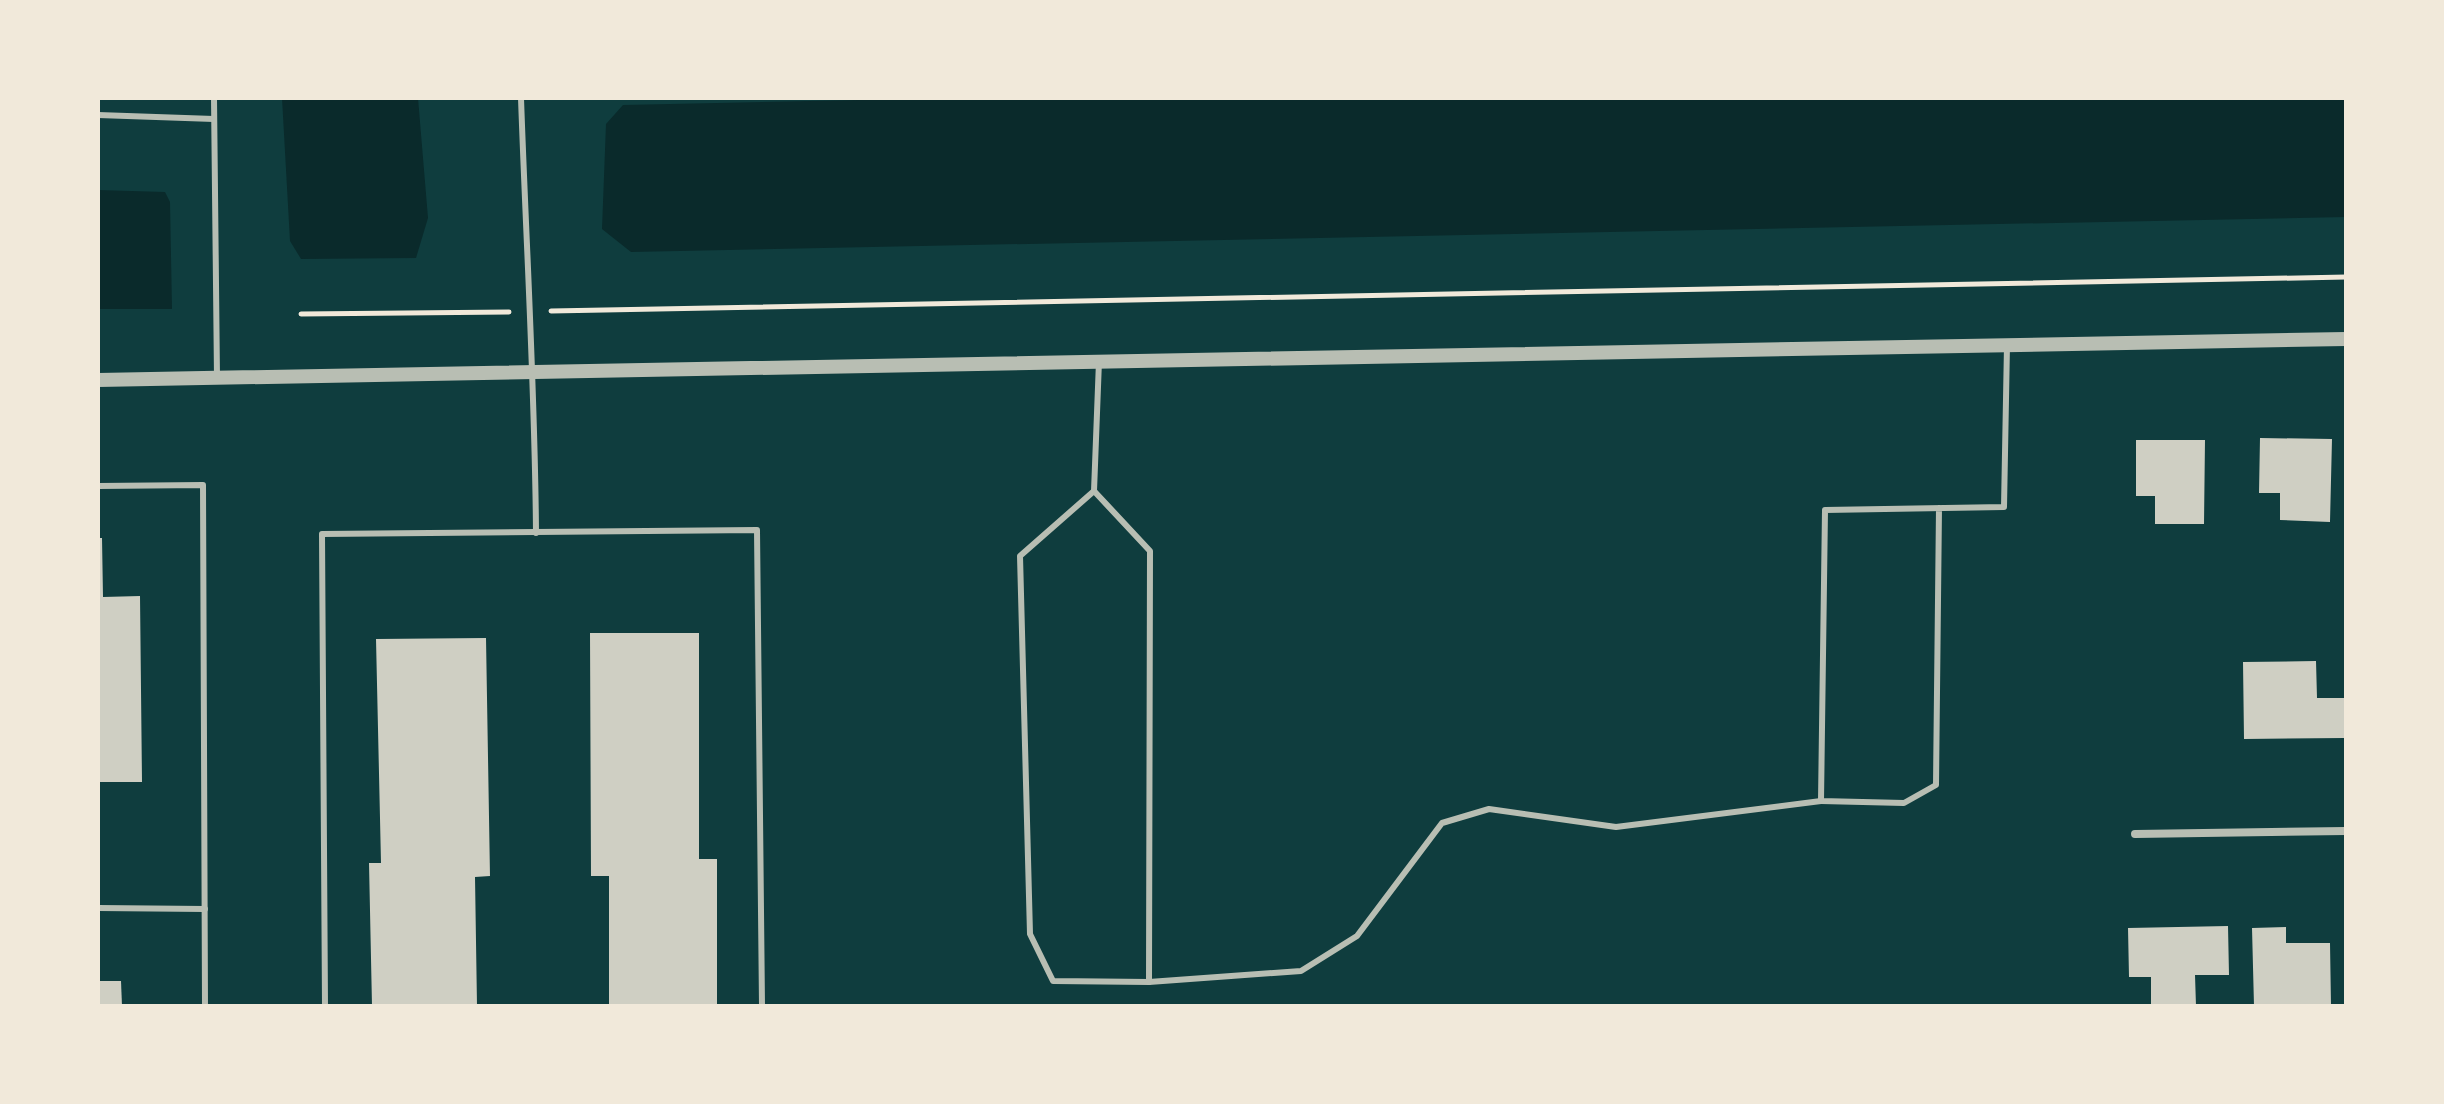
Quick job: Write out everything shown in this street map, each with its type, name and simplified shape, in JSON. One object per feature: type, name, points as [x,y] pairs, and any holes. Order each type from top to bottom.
[{"type":"street","points":[[98,380],[2346,339]]},
{"type":"street","points":[[2135,834],[2346,831]]},
{"type":"lane","points":[[214,98],[217,377]]},
{"type":"lane","points":[[521,98],[528,306],[535,372],[536,533]]},
{"type":"lane","points":[[98,115],[214,119]]},
{"type":"lane","points":[[1821,801],[1825,510],[2004,507],[2007,345]]},
{"type":"lane","points":[[1099,361],[1094,491],[1150,551],[1149,982]]},
{"type":"lane","points":[[98,486],[203,485],[205,1006]]},
{"type":"lane","points":[[1094,491],[1020,556],[1030,934],[1053,981],[1149,982],[1301,971],[1357,936],[1442,823],[1489,809],[1616,827],[1821,801],[1904,803],[1936,785],[1939,508]]},
{"type":"lane","points":[[325,1006],[322,534],[757,530],[762,1006]]},
{"type":"lane","points":[[98,908],[205,909]]},
{"type":"path","points":[[566,311],[2346,277]]},
{"type":"path","points":[[301,314],[478,312]]},
{"type":"water","points":[[282,98],[418,98],[428,218],[416,258],[301,259],[290,241]]},
{"type":"water","points":[[957,98],[2346,98],[2346,217],[631,252],[602,229],[606,124],[623,105]]},
{"type":"water","points":[[98,190],[165,192],[170,202],[172,309],[98,309]]},
{"type":"building","points":[[2260,438],[2332,439],[2330,522],[2280,520],[2280,493],[2259,493]]},
{"type":"building","points":[[2136,440],[2205,440],[2204,524],[2155,524],[2155,496],[2136,496]]},
{"type":"building","points":[[98,538],[102,538],[103,597],[140,596],[142,782],[98,782]]},
{"type":"building","points":[[590,633],[699,633],[699,859],[717,859],[717,1006],[609,1006],[609,876],[591,876]]},
{"type":"building","points":[[486,638],[490,876],[475,877],[477,1006],[372,1006],[369,863],[381,863],[376,639]]},
{"type":"building","points":[[2316,661],[2317,698],[2344,698],[2344,738],[2244,739],[2243,662]]},
{"type":"building","points":[[2228,926],[2229,975],[2195,975],[2196,1006],[2151,1006],[2151,977],[2129,977],[2128,928]]},
{"type":"building","points":[[2286,927],[2286,943],[2330,943],[2331,1006],[2254,1006],[2252,928]]},
{"type":"building","points":[[98,981],[121,981],[122,1006],[98,1006]]}]
